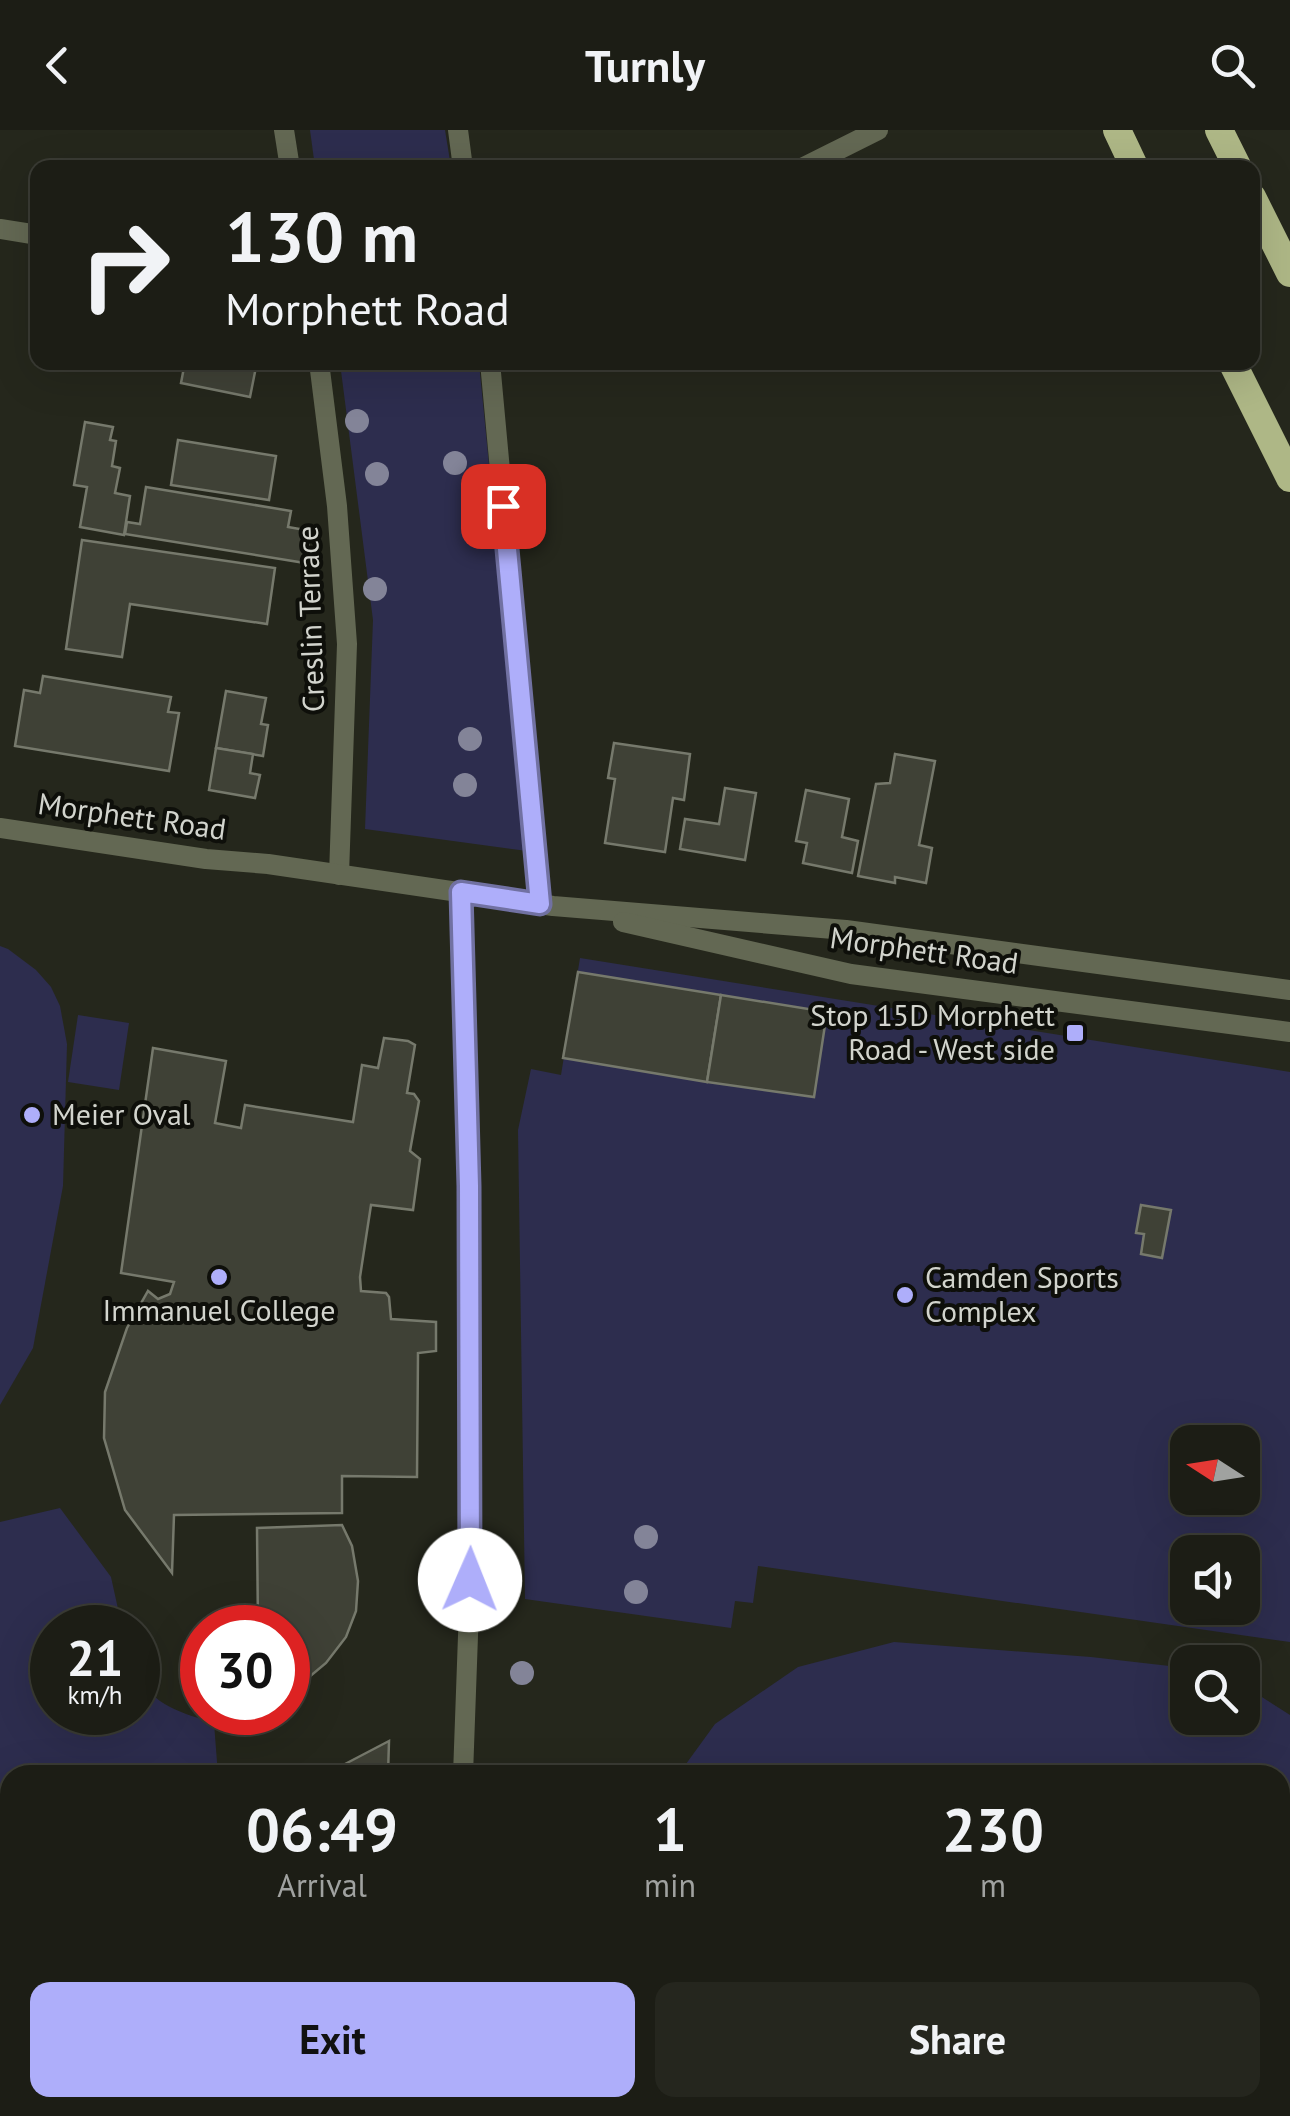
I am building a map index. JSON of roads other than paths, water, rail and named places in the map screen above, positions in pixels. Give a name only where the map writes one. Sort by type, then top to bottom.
[{"type":"highway","points":[[1117,130],[1132,160]]},
{"type":"highway","points":[[1219,130],[1234,160]]},
{"type":"highway","points":[[1260,213],[1290,273]]},
{"type":"highway","points":[[1236,370],[1290,478]]},
{"type":"street","points":[[284,130],[289,160]]},
{"type":"street","points":[[458,130],[463,160]]},
{"type":"street","points":[[818,160],[878,130]]},
{"type":"street","points":[[0,229],[30,234]]},
{"type":"street","name":"Creslin Terrace","points":[[320,370],[337,506],[346,644],[339,875]]},
{"type":"street","points":[[491,370],[546,905]]},
{"type":"street","name":"Morphett Road","points":[[0,828],[546,905],[846,930],[1290,990]]},
{"type":"street","points":[[461,892],[471,1534],[463,1765]]},
{"type":"street","name":"Morphett Road","points":[[546,905],[852,974],[1290,1032]]},
{"type":"place","name":"Stop 15D Morphett Road - West side","points":[[1075,1033]]},
{"type":"place","name":"Meier Oval","points":[[32,1115]]},
{"type":"place","name":"Immanuel College","points":[[219,1277]]},
{"type":"place","name":"Camden Sports Complex","points":[[905,1295]]}]
